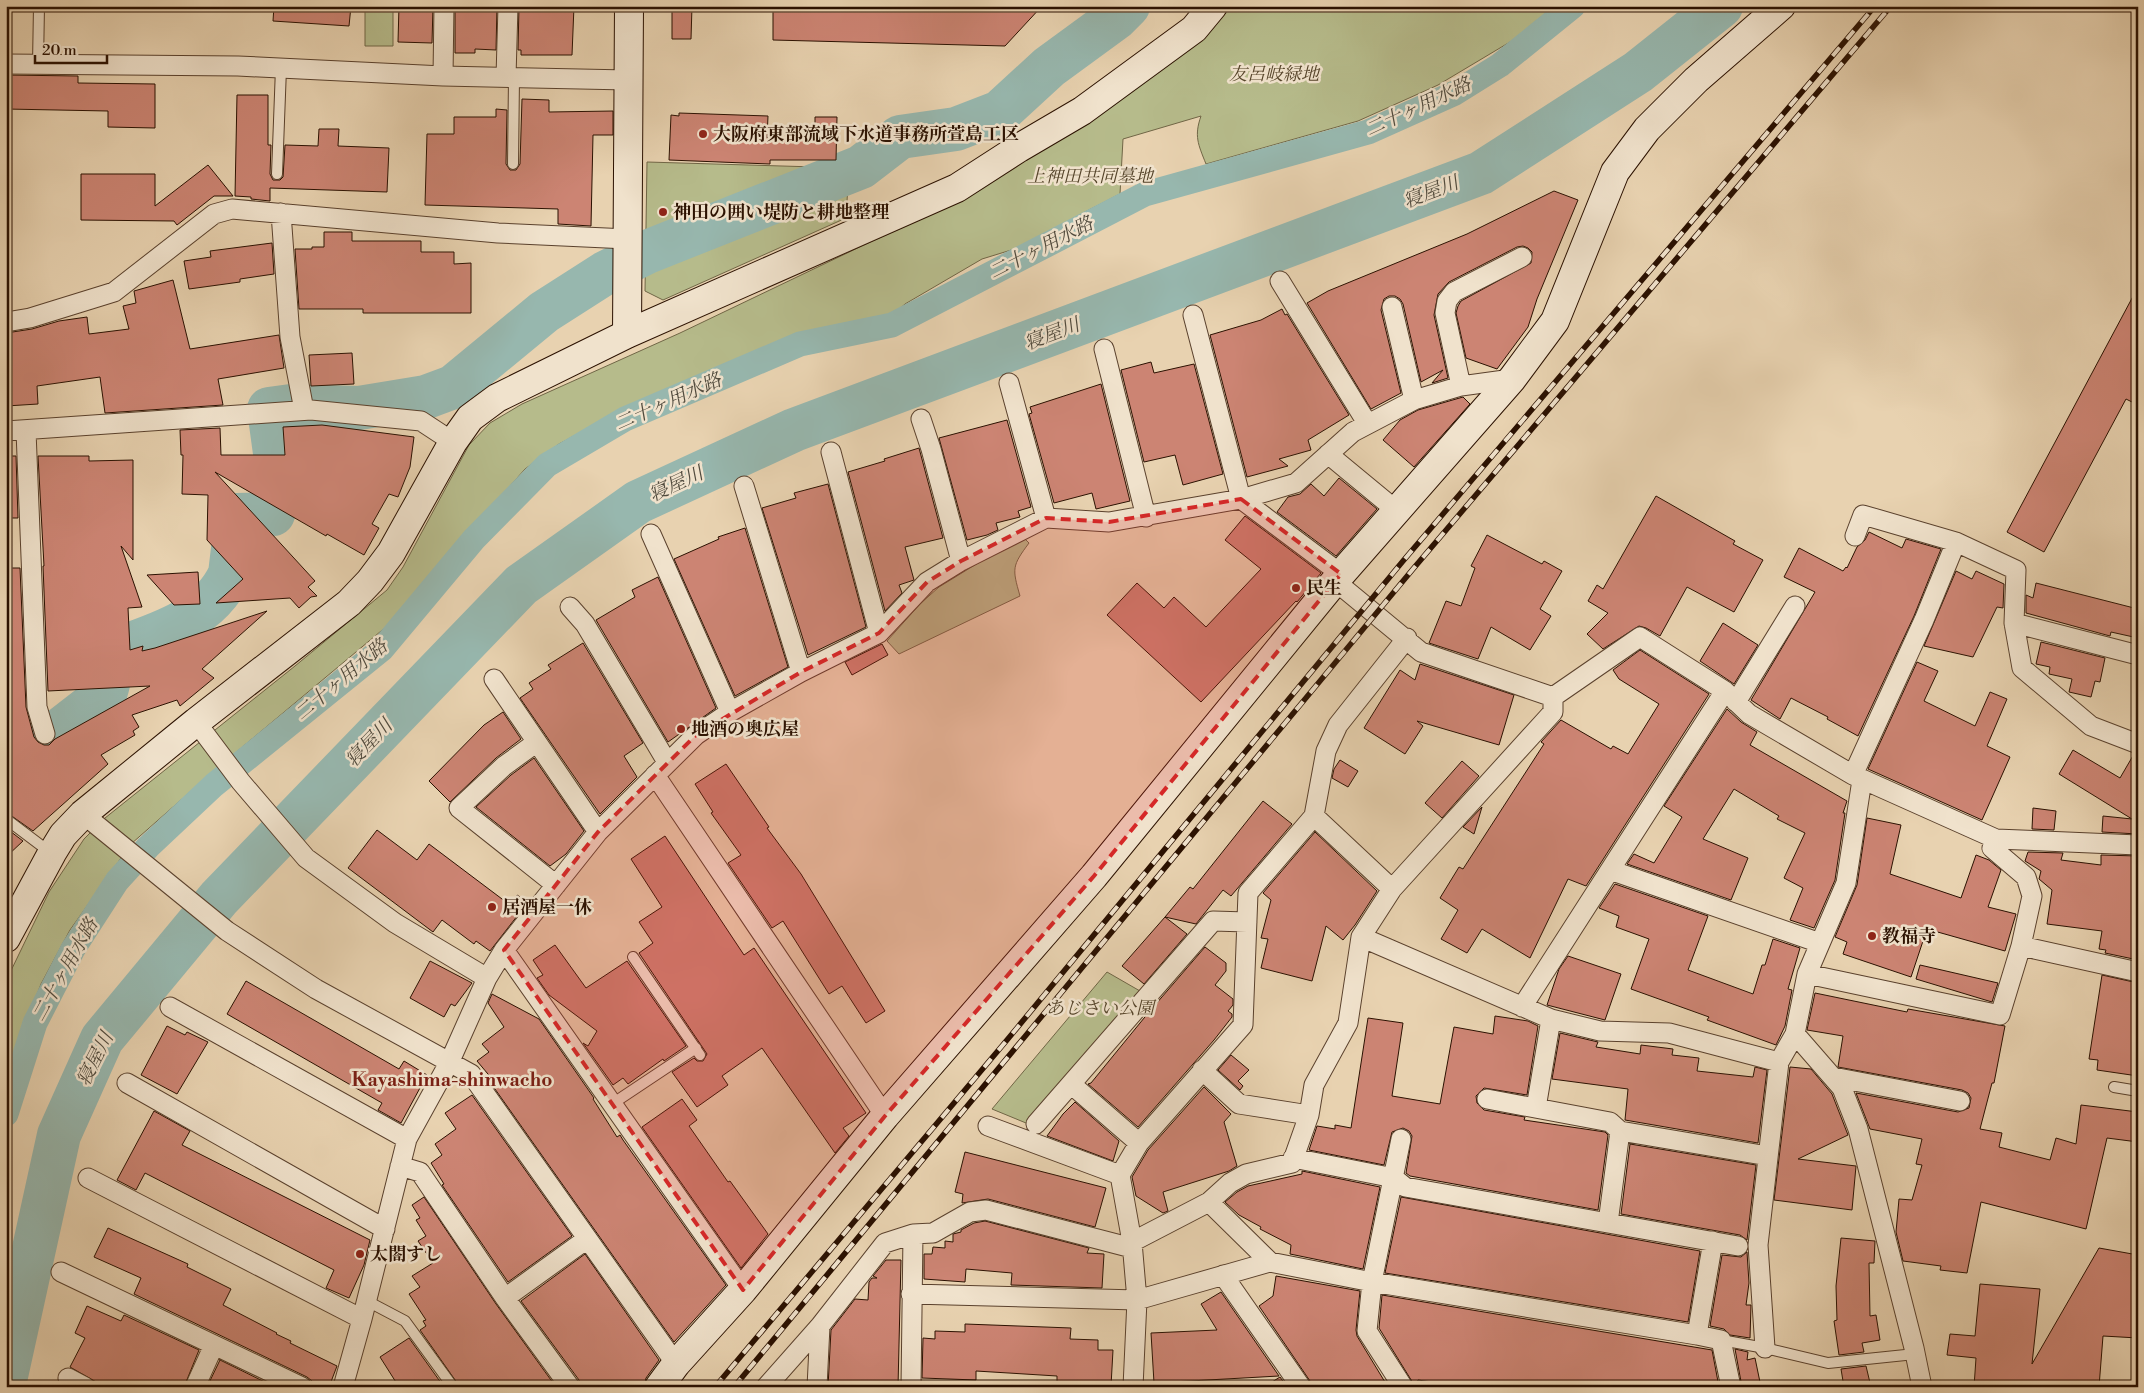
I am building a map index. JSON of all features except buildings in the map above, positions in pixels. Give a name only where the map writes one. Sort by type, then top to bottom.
[{"type":"street","points":[[443,76],[444,6]]},
{"type":"street","points":[[508,6],[510,77]]},
{"type":"street","points":[[627,334],[629,6]]},
{"type":"street","points":[[6,938],[63,835],[83,814],[201,730],[349,603],[370,581],[391,553],[453,442],[470,418],[497,398],[627,334],[957,188],[1019,148],[1082,111],[1194,29],[1213,6]]},
{"type":"street","points":[[658,1387],[676,1364],[743,1290],[885,1116],[1094,876],[1338,578],[1512,379],[1555,321],[1615,172],[1647,129],[1696,80],[1781,6]]},
{"type":"street","points":[[6,64],[281,68],[443,76],[628,80]]},
{"type":"street","points":[[6,322],[30,318],[114,292],[214,214],[232,209],[498,233],[628,239]]},
{"type":"street","points":[[281,213],[290,337],[304,410]]},
{"type":"street","points":[[1461,386],[1445,313],[1447,300],[1454,292],[1522,258]]},
{"type":"street","points":[[1280,281],[1367,423]]},
{"type":"street","points":[[1392,307],[1414,400]]},
{"type":"street","points":[[1193,316],[1241,499],[1338,578],[1421,652],[1553,697]]},
{"type":"street","points":[[1104,349],[1146,517]]},
{"type":"street","points":[[343,1387],[407,1139],[450,1061],[487,978],[504,950],[598,832],[696,735],[730,712],[801,672],[879,633],[927,582],[961,561],[1046,518],[1109,522],[1146,517],[1241,499],[1296,483],[1353,432],[1414,400],[1461,386],[1512,379]]},
{"type":"street","points":[[1009,383],[1046,518]]},
{"type":"street","points":[[6,431],[304,410],[421,421],[453,442]]},
{"type":"street","points":[[920,419],[931,450],[961,561]]},
{"type":"street","points":[[26,431],[37,707],[45,734]]},
{"type":"street","points":[[831,452],[879,633]]},
{"type":"street","points":[[1328,454],[1397,510]]},
{"type":"street","points":[[744,486],[801,672]]},
{"type":"street","points":[[1855,536],[1863,515],[1956,542],[2016,570],[2014,623],[2022,668],[2091,726],[2138,744]]},
{"type":"street","points":[[651,534],[730,712]]},
{"type":"street","points":[[1765,1348],[1758,1245],[1779,1062],[1795,1034],[1807,974],[1846,883],[1857,777],[1956,542]]},
{"type":"street","points":[[1522,1007],[1610,870],[1730,696],[1795,606]]},
{"type":"street","points":[[570,608],[585,624],[661,768],[885,1116]]},
{"type":"street","points":[[2014,623],[2138,655]]},
{"type":"street","points":[[1553,697],[1640,637],[1730,696],[1749,714],[1857,777],[1996,839],[2138,846]]},
{"type":"street","points":[[1133,1387],[1137,1300],[1132,1245],[1120,1175],[1139,1143],[1243,1025],[1248,893],[1314,816],[1326,752],[1338,725],[1406,638]]},
{"type":"street","points":[[494,679],[598,832]]},
{"type":"street","points":[[766,1387],[820,1326],[885,1243],[912,1234],[933,1233],[970,1212],[986,1210],[1132,1245],[1209,1202],[1230,1182],[1246,1174],[1292,1163],[1309,1115],[1314,1086],[1348,1023],[1361,936],[1392,889],[1553,712],[1553,697]]},
{"type":"street","points":[[201,730],[241,782],[306,858],[395,923],[487,978]]},
{"type":"street","points":[[537,742],[504,766],[459,808],[556,885]]},
{"type":"street","points":[[83,814],[220,925],[316,989],[471,1074],[676,1364]]},
{"type":"street","points":[[1314,816],[1392,889]]},
{"type":"street","points":[[1807,974],[2000,1015],[2021,946],[2032,896],[2026,877],[1992,848],[1996,839]]},
{"type":"street","points":[[1610,870],[1820,943]]},
{"type":"street","points":[[1036,1124],[1213,921],[1247,922]]},
{"type":"street","points":[[1361,936],[1550,1019],[1600,1031],[1669,1033],[1779,1062]]},
{"type":"street","points":[[2021,946],[2138,972]]},
{"type":"street","points":[[504,950],[743,1290]]},
{"type":"street","points":[[170,1007],[407,1139]]},
{"type":"street","points":[[1536,1108],[1550,1019]]},
{"type":"street","points":[[1795,1034],[1842,1088],[1858,1129],[1922,1387]]},
{"type":"street","points":[[1202,1070],[1239,1104],[1309,1115]]},
{"type":"street","points":[[1833,1077],[1960,1101]]},
{"type":"street","points":[[127,1083],[385,1229]]},
{"type":"street","points":[[1071,1084],[1139,1143]]},
{"type":"street","points":[[1487,1099],[1610,1122],[1620,1131],[1768,1156]]},
{"type":"street","points":[[988,1126],[1120,1175]]},
{"type":"street","points":[[1608,1223],[1620,1131]]},
{"type":"street","points":[[1400,1139],[1394,1178],[1372,1282],[1367,1331],[1402,1387]]},
{"type":"street","points":[[1293,1158],[1394,1178],[1405,1187],[1738,1246]]},
{"type":"street","points":[[400,1166],[420,1172],[505,1298],[570,1387]]},
{"type":"street","points":[[88,1178],[364,1310]]},
{"type":"street","points":[[1209,1202],[1270,1262]]},
{"type":"street","points":[[911,1387],[912,1234]]},
{"type":"street","points":[[505,1298],[587,1239]]},
{"type":"street","points":[[1697,1335],[1713,1241]]},
{"type":"street","points":[[911,1294],[1137,1300],[1270,1262],[1372,1282],[1722,1340],[1732,1387]]},
{"type":"street","points":[[62,1272],[302,1387]]},
{"type":"street","points":[[1223,1275],[1300,1387]]},
{"type":"street","points":[[817,1387],[820,1326]]},
{"type":"street","points":[[195,1387],[214,1345]]},
{"type":"street","points":[[68,1378],[86,1387]]},
{"type":"lane","points":[[38,64],[39,6]]},
{"type":"lane","points":[[277,174],[281,68]]},
{"type":"lane","points":[[510,77],[513,164]]},
{"type":"lane","points":[[6,819],[52,853]]},
{"type":"lane","points":[[612,1104],[698,1052],[633,957]]},
{"type":"lane","points":[[2114,1087],[2138,1091]]},
{"type":"lane","points":[[364,1310],[405,1321],[453,1387]]},
{"type":"lane","points":[[1722,1340],[1828,1363],[1915,1354]]},
{"type":"highlighted area","points":[[1241,499],[1341,574],[1094,876],[885,1116],[743,1290],[504,950],[598,832],[696,735],[801,672],[879,633],[927,582],[961,561],[1046,518],[1109,522]]},
{"type":"green space","points":[[365,6],[393,6],[393,46],[365,46]]},
{"type":"green space","name":"友呂岐緑地","points":[[1228,6],[1554,6],[1515,39],[1438,85],[1358,121],[1206,164],[1197,135],[1201,116],[1123,139],[1120,194],[1085,212],[1034,243],[982,259],[905,304],[893,315],[873,321],[790,337],[598,423],[559,444],[525,469],[439,567],[399,616],[216,769],[131,844],[70,930],[41,984],[6,1076],[6,981],[49,892],[84,839],[105,818],[387,590],[403,567],[469,445],[490,423],[522,404],[680,333],[868,243],[944,209],[1035,153],[1206,34]]},
{"type":"green space","points":[[647,162],[849,168],[846,218],[663,300],[645,291]]},
{"type":"green space","points":[[1022,536],[1029,543],[1019,557],[1015,568],[1020,596],[899,654],[887,641],[920,604],[939,587]]},
{"type":"green space","name":"あじさい公園","points":[[1107,972],[1140,991],[1026,1123],[992,1109]]},
{"type":"waterway","points":[[6,776],[47,740],[105,695],[108,684],[108,652],[178,625],[208,604],[221,590],[230,574],[237,515],[273,514],[274,511],[278,475],[269,409],[291,406],[359,408],[426,397],[453,387],[544,312],[605,273],[647,252],[861,167],[900,137],[956,129],[1000,112],[1049,67],[1116,18],[1128,6]]},
{"type":"waterway","name":"二十ヶ用水路","points":[[6,1114],[35,1023],[73,949],[117,881],[148,847],[214,785],[382,649],[474,539],[547,465],[625,419],[800,344],[892,325],[1145,194],[1368,132],[1455,93],[1500,65],[1573,6]]},
{"type":"waterway","name":"寝屋川","points":[[6,1376],[59,1135],[102,1039],[219,898],[521,585],[638,502],[794,430],[1481,173],[1638,72],[1721,6]]},
{"type":"railway","points":[[715,1387],[1007,1040],[1403,561],[1875,6]]},
{"type":"railway","points":[[734,1387],[1413,569],[1891,6]]},
{"type":"place","name":"大阪府東部流域下水道事務所萱島工区","points":[[703,134]]},
{"type":"place","name":"神田の囲い堤防と耕地整理","points":[[663,212]]},
{"type":"place","name":"民生","points":[[1296,588]]},
{"type":"place","name":"地酒の奥広屋","points":[[681,729]]},
{"type":"place","name":"居酒屋一休","points":[[492,907]]},
{"type":"place","name":"教福寺","points":[[1872,936]]},
{"type":"place","name":"太閤すし","points":[[360,1254]]},
{"type":"district","name":"Kayashima-shinwacho","points":[[452,1080]]},
{"type":"park label","name":"上神田共同墓地","points":[[1090,176]]}]
